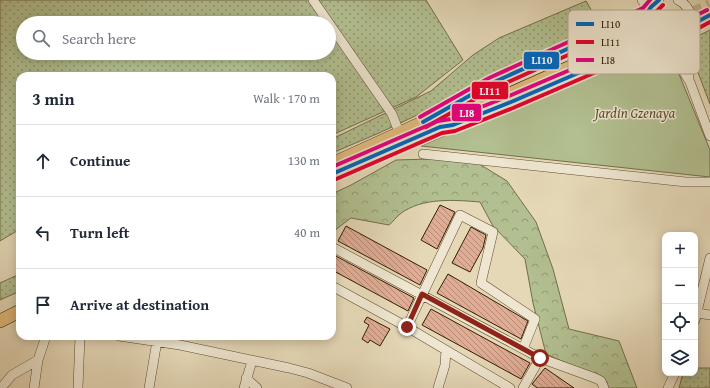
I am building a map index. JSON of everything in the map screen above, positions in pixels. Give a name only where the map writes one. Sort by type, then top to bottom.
[{"type":"highway","points":[[336,162],[400,132],[467,113],[568,65]]},
{"type":"highway","points":[[336,172],[438,122]]},
{"type":"highway","points":[[0,312],[16,306]]},
{"type":"highway","points":[[0,321],[16,313]]},
{"type":"street","points":[[313,0],[324,16]]},
{"type":"street","points":[[642,0],[647,10]]},
{"type":"street","points":[[649,10],[651,6],[659,0]]},
{"type":"street","points":[[678,0],[688,10]]},
{"type":"street","points":[[700,20],[710,15]]},
{"type":"street","points":[[336,33],[392,114],[400,132]]},
{"type":"street","points":[[438,122],[463,99],[496,81],[568,48]]},
{"type":"street","points":[[438,122],[453,125],[576,74]]},
{"type":"street","points":[[685,74],[690,82],[710,136]]},
{"type":"street","points":[[689,74],[690,82]]},
{"type":"street","points":[[423,154],[686,182],[710,182]]},
{"type":"street","points":[[407,327],[460,215],[493,232],[481,284],[535,319],[524,349]]},
{"type":"street","points":[[336,249],[540,358],[601,381],[604,388]]},
{"type":"street","points":[[698,308],[710,258]]},
{"type":"street","points":[[336,288],[407,327],[510,388]]},
{"type":"street","points":[[698,316],[710,315]]},
{"type":"street","points":[[34,388],[38,360],[45,340]]},
{"type":"street","points":[[78,388],[80,340]]},
{"type":"street","points":[[149,340],[289,368],[308,373],[347,388]]},
{"type":"street","points":[[149,388],[157,341]]},
{"type":"street","points":[[438,388],[446,350]]},
{"type":"street","points":[[523,388],[540,358]]},
{"type":"street","points":[[1,388],[12,375],[38,360]]},
{"type":"street","points":[[244,388],[252,361]]},
{"type":"street","points":[[668,388],[674,376]]},
{"type":"street","points":[[246,378],[257,388]]},
{"type":"green space","points":[[0,0],[426,0],[463,60],[416,97],[336,133],[336,72],[16,72],[16,231],[0,241]]},
{"type":"green space","points":[[586,1],[591,10],[568,10],[568,44],[379,133],[336,151],[336,137],[431,91],[473,55],[499,38]]},
{"type":"green space","points":[[710,30],[710,104],[699,74],[700,74],[700,35]]},
{"type":"green space","name":"Jardin Gzenaya","points":[[587,74],[679,74],[710,150],[710,177],[421,146]]},
{"type":"green space","points":[[463,154],[507,181],[536,222],[553,269],[569,329],[619,341],[637,388],[607,388],[580,369],[546,354],[533,303],[525,259],[493,226],[480,202],[450,200],[428,202],[409,209],[399,215],[389,225],[351,218],[336,229],[336,192],[396,160],[430,159]]},
{"type":"green space","points":[[16,276],[16,293],[0,300],[0,283]]},
{"type":"green space","points":[[698,368],[710,368],[710,388],[679,388],[682,376],[698,376]]},
{"type":"building","points":[[440,205],[455,212],[437,249],[421,240]]},
{"type":"building","points":[[346,226],[427,270],[420,285],[338,241]]},
{"type":"building","points":[[471,227],[486,235],[483,248],[470,272],[452,263]]},
{"type":"building","points":[[336,256],[414,298],[408,311],[336,272]]},
{"type":"building","points":[[448,274],[528,321],[521,339],[437,293]]},
{"type":"building","points":[[431,309],[530,363],[521,379],[422,325]]},
{"type":"building","points":[[367,317],[390,329],[380,346],[370,340],[368,343],[362,339],[369,325],[364,322]]},
{"type":"building","points":[[545,368],[574,388],[537,388],[532,384]]},
{"type":"tunnel","points":[[700,10],[710,6]]},
{"type":"transit line","name":"LI8","points":[[639,10],[643,8],[650,0]]},
{"type":"transit line","name":"LI10","points":[[649,10],[659,0]]},
{"type":"transit line","name":"LI11","points":[[658,10],[663,5]]},
{"type":"transit line","name":"LI8","points":[[700,14],[707,10]]},
{"type":"transit line","name":"LI10","points":[[700,20],[710,15]]},
{"type":"transit line","name":"LI11","points":[[700,27],[710,22]]},
{"type":"transit line","name":"LI8","points":[[420,117],[489,78],[568,42]]},
{"type":"transit line","name":"LI10","points":[[423,122],[492,83],[568,49]]},
{"type":"transit line","name":"LI11","points":[[426,127],[495,88],[568,55]]},
{"type":"transit line","name":"LI8","points":[[336,165],[438,121],[451,119],[568,71]]},
{"type":"transit line","name":"LI10","points":[[336,172],[440,127],[453,125],[576,74]]},
{"type":"transit line","name":"LI11","points":[[336,179],[442,133],[455,131],[592,74]]},
{"type":"route","points":[[407,327],[422,294],[540,358]]}]
